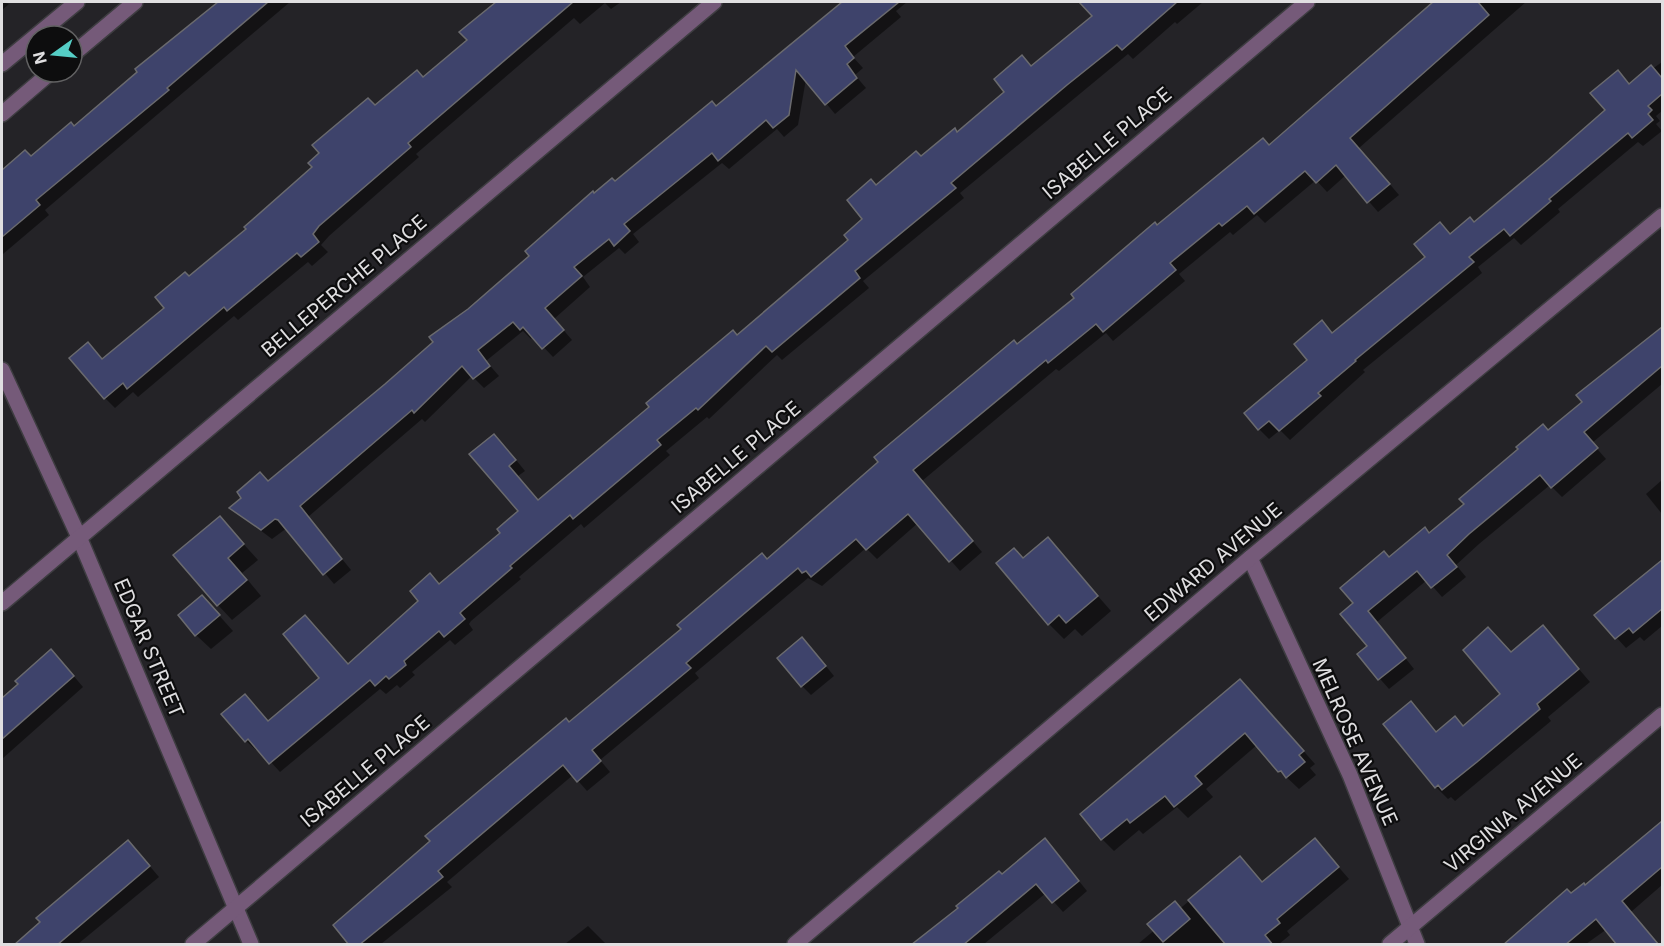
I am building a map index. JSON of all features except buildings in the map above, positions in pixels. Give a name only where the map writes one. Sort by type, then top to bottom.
[{"type":"street","points":[[2,64],[77,2]]},
{"type":"street","points":[[84,45],[135,2]]},
{"type":"street","name":"BELLEPERCHE PLACE","points":[[2,603],[714,2]]},
{"type":"street","name":"ISABELLE PLACE","points":[[193,945],[1307,2]]},
{"type":"street","points":[[2,114],[37,84]]},
{"type":"street","name":"EDWARD AVENUE","points":[[795,945],[1250,558],[1662,216]]},
{"type":"street","name":"EDGAR STREET","points":[[2,370],[79,537],[251,945]]},
{"type":"street","name":"MELROSE AVENUE","points":[[1250,558],[1350,775],[1418,945]]},
{"type":"street","name":"VIRGINIA AVENUE","points":[[1390,945],[1662,714]]}]
